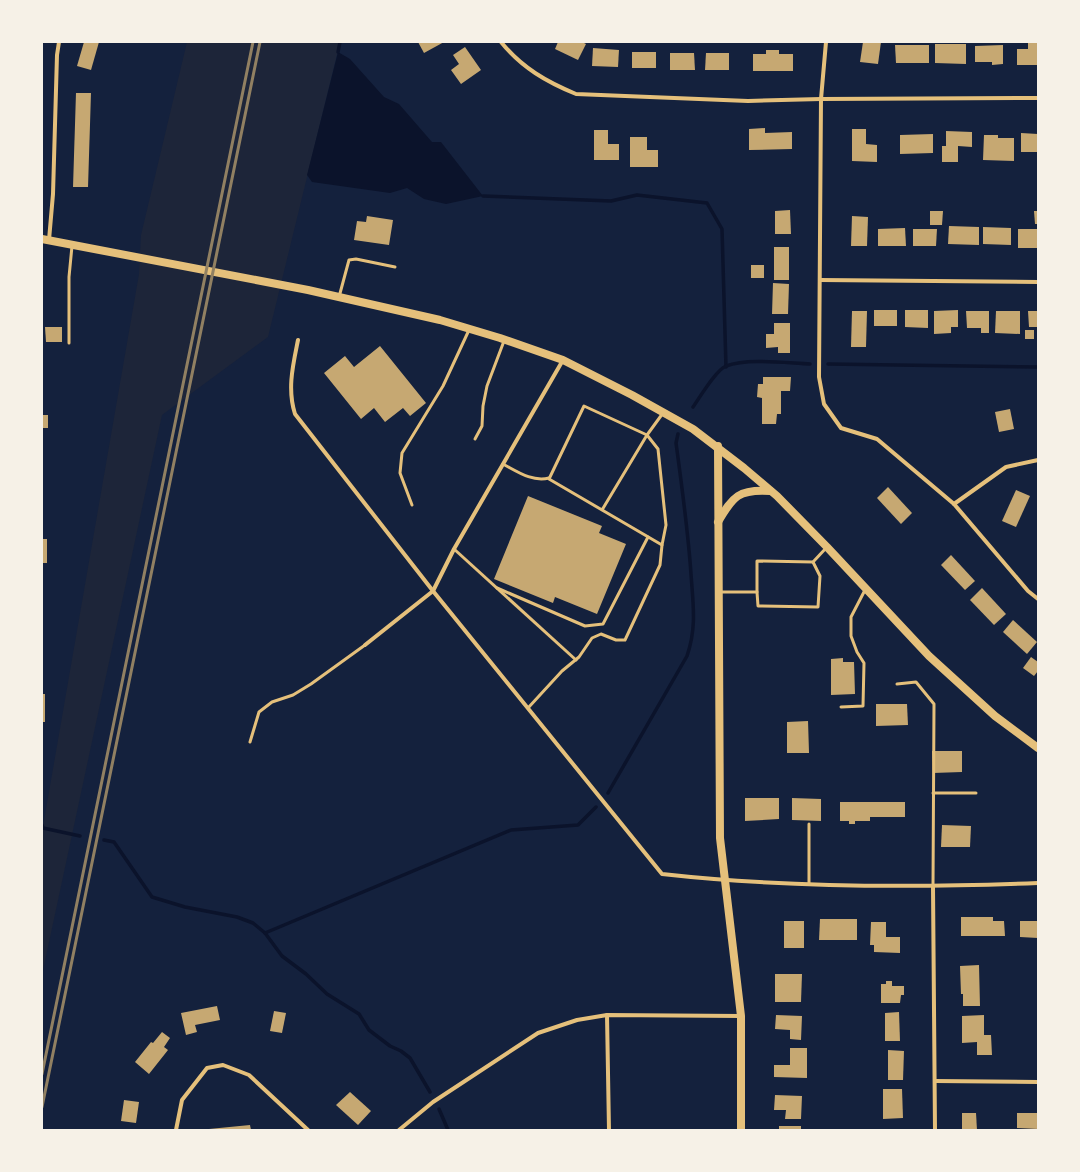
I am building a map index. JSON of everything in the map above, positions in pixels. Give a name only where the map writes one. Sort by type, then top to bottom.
[{"type":"main road","points":[[45,239],[339,297],[470,329],[505,339],[563,360],[692,429],[718,446],[770,491],[827,547],[865,590],[929,656],[996,716],[1038,748]]},
{"type":"main road","points":[[718,446],[720,838],[741,1016],[741,1130]]},
{"type":"main road","points":[[718,523],[729,504],[739,496],[752,490],[770,491]]},
{"type":"street","points":[[45,239],[53,194],[57,55],[59,42]]},
{"type":"street","points":[[501,42],[513,57],[531,71],[551,84],[576,94],[748,102],[822,99],[1038,98]]},
{"type":"street","points":[[826,42],[822,99],[819,377],[824,404],[841,428],[876,439],[954,504],[1028,591],[1038,599]]},
{"type":"street","points":[[820,280],[1038,282]]},
{"type":"street","points":[[298,340],[291,381],[291,402],[296,414],[433,591],[662,874],[724,881],[809,884],[933,887],[1038,884]]},
{"type":"street","points":[[365,645],[433,591],[454,549],[563,360]]},
{"type":"street","points":[[954,504],[1006,467],[1038,460]]},
{"type":"street","points":[[933,887],[935,1130]]},
{"type":"street","points":[[399,1130],[433,1102],[538,1034],[577,1020],[607,1015],[741,1016]]},
{"type":"street","points":[[607,1015],[608,1130]]},
{"type":"street","points":[[176,1130],[182,1100],[207,1068],[223,1065],[249,1075],[308,1130]]},
{"type":"street","points":[[935,1082],[1038,1082]]},
{"type":"lane","points":[[69,343],[69,277],[72,244]]},
{"type":"lane","points":[[339,297],[349,260],[356,259],[395,267]]},
{"type":"lane","points":[[412,505],[400,473],[402,453],[444,386],[470,329]]},
{"type":"lane","points":[[475,439],[482,426],[483,406],[487,386],[505,339]]},
{"type":"lane","points":[[528,708],[562,671],[576,660],[592,638],[601,634],[616,640],[625,640],[660,565],[666,524],[658,449],[647,435],[584,406],[549,478]]},
{"type":"lane","points":[[602,510],[647,435],[663,413]]},
{"type":"lane","points":[[503,464],[530,478],[539,480],[549,478],[662,545]]},
{"type":"lane","points":[[497,588],[585,626],[604,624],[648,537]]},
{"type":"lane","points":[[814,562],[827,547]]},
{"type":"lane","points":[[454,549],[576,660]]},
{"type":"lane","points":[[757,561],[814,562],[820,576],[818,607],[758,606],[757,561]]},
{"type":"lane","points":[[841,707],[864,706],[864,663],[857,652],[851,636],[851,617],[865,590]]},
{"type":"lane","points":[[718,592],[757,592]]},
{"type":"lane","points":[[250,742],[259,712],[272,702],[293,695],[311,684],[365,645]]},
{"type":"lane","points":[[896,684],[916,682],[934,704],[933,887]]},
{"type":"lane","points":[[934,793],[976,793]]},
{"type":"lane","points":[[809,824],[809,884]]},
{"type":"shaded area","points":[[187,42],[340,42],[268,337],[162,415],[42,975],[42,832],[139,274],[141,235]]},
{"type":"shaded area","points":[[338,52],[350,59],[384,97],[399,104],[432,142],[441,142],[483,196],[446,204],[424,199],[407,188],[390,193],[312,182],[307,175]]},
{"type":"building","points":[[84,42],[99,42],[91,70],[77,66]]},
{"type":"building","points":[[418,42],[444,42],[424,53]]},
{"type":"building","points":[[558,42],[582,42],[586,44],[578,60],[555,49]]},
{"type":"building","points":[[863,42],[881,42],[878,64],[860,62]]},
{"type":"building","points":[[1028,42],[1038,42],[1038,65],[1017,65],[1017,49],[1028,49]]},
{"type":"building","points":[[935,44],[966,44],[966,64],[935,63]]},
{"type":"building","points":[[895,45],[929,45],[929,63],[896,63]]},
{"type":"building","points":[[1003,45],[1003,64],[992,65],[992,62],[975,62],[975,46]]},
{"type":"building","points":[[465,47],[481,70],[461,84],[451,70],[459,64],[453,55]]},
{"type":"building","points":[[593,48],[619,50],[618,67],[592,66]]},
{"type":"building","points":[[766,50],[779,50],[779,54],[793,54],[793,71],[753,71],[753,54],[766,54]]},
{"type":"building","points":[[632,52],[656,52],[656,68],[632,68]]},
{"type":"building","points":[[670,53],[694,53],[695,70],[670,70]]},
{"type":"building","points":[[706,53],[729,53],[729,70],[705,70]]},
{"type":"building","points":[[76,93],[91,93],[88,187],[73,187]]},
{"type":"building","points":[[765,128],[765,133],[792,132],[792,149],[749,150],[749,129]]},
{"type":"building","points":[[852,129],[866,129],[866,144],[877,145],[877,162],[852,161]]},
{"type":"building","points":[[594,130],[608,130],[608,144],[619,144],[619,160],[594,160]]},
{"type":"building","points":[[946,131],[972,132],[972,147],[958,146],[958,162],[942,162],[942,146],[946,146]]},
{"type":"building","points":[[1021,133],[1038,134],[1038,152],[1021,152]]},
{"type":"building","points":[[933,134],[933,153],[900,154],[900,135]]},
{"type":"building","points":[[984,135],[998,135],[998,138],[1014,138],[1014,161],[983,160]]},
{"type":"building","points":[[630,137],[647,137],[647,150],[658,150],[658,167],[630,167]]},
{"type":"building","points":[[790,210],[791,234],[775,234],[775,211]]},
{"type":"building","points":[[930,211],[943,211],[942,225],[930,225]]},
{"type":"building","points":[[1034,211],[1038,211],[1038,224],[1035,224]]},
{"type":"building","points":[[367,216],[393,220],[389,245],[354,240],[357,221],[366,222]]},
{"type":"building","points":[[852,216],[868,217],[867,246],[851,246]]},
{"type":"building","points":[[949,226],[979,227],[979,245],[948,244]]},
{"type":"building","points":[[983,227],[1011,228],[1011,245],[983,244]]},
{"type":"building","points":[[905,228],[906,246],[878,246],[878,229]]},
{"type":"building","points":[[913,229],[937,229],[936,246],[913,246]]},
{"type":"building","points":[[1018,229],[1038,229],[1038,248],[1018,248]]},
{"type":"building","points":[[774,247],[789,247],[789,280],[774,280]]},
{"type":"building","points":[[751,265],[764,265],[764,278],[751,278]]},
{"type":"building","points":[[773,283],[789,284],[788,314],[772,314]]},
{"type":"building","points":[[874,310],[897,310],[897,326],[874,326]]},
{"type":"building","points":[[905,310],[928,310],[928,328],[905,327]]},
{"type":"building","points":[[958,310],[958,327],[951,327],[951,333],[934,334],[934,311]]},
{"type":"building","points":[[852,311],[867,311],[866,347],[851,347]]},
{"type":"building","points":[[966,311],[989,311],[989,333],[981,333],[981,328],[967,328]]},
{"type":"building","points":[[996,311],[1020,311],[1020,334],[995,333]]},
{"type":"building","points":[[1028,311],[1038,311],[1038,327],[1029,327]]},
{"type":"building","points":[[774,323],[790,323],[790,353],[778,353],[778,347],[766,348],[766,334],[774,334]]},
{"type":"building","points":[[45,327],[62,327],[62,342],[46,342]]},
{"type":"building","points":[[1025,330],[1034,330],[1034,339],[1025,339]]},
{"type":"building","points":[[380,346],[426,403],[410,416],[403,408],[385,422],[374,408],[361,419],[324,373],[345,356],[354,367]]},
{"type":"building","points":[[763,377],[791,377],[790,391],[781,391],[781,414],[777,414],[776,424],[762,424],[762,398],[757,397],[758,384],[763,384]]},
{"type":"building","points":[[1010,409],[1014,429],[999,432],[995,412]]},
{"type":"building","points":[[42,415],[48,415],[48,428],[42,428]]},
{"type":"building","points":[[888,487],[912,513],[901,524],[877,498]]},
{"type":"building","points":[[1016,490],[1030,496],[1016,527],[1002,521]]},
{"type":"building","points":[[528,496],[602,526],[599,533],[626,544],[597,614],[555,597],[553,603],[494,579]]},
{"type":"building","points":[[42,539],[47,539],[47,563],[42,563]]},
{"type":"building","points":[[951,555],[975,581],[965,590],[941,565]]},
{"type":"building","points":[[982,588],[1006,614],[994,625],[970,600]]},
{"type":"building","points":[[1013,620],[1037,642],[1027,654],[1003,632]]},
{"type":"building","points":[[1031,657],[1038,662],[1038,671],[1034,676],[1023,668]]},
{"type":"building","points":[[843,658],[843,662],[854,662],[855,694],[831,695],[831,659]]},
{"type":"building","points":[[42,694],[45,694],[45,722],[42,722]]},
{"type":"building","points":[[876,704],[907,704],[908,725],[876,726]]},
{"type":"building","points":[[808,721],[809,753],[787,753],[787,722]]},
{"type":"building","points":[[932,751],[962,751],[962,772],[933,773]]},
{"type":"building","points":[[745,798],[779,798],[779,819],[745,821]]},
{"type":"building","points":[[792,798],[821,799],[821,821],[792,820]]},
{"type":"building","points":[[840,802],[905,802],[905,817],[870,817],[870,821],[855,821],[855,824],[849,824],[849,821],[840,821]]},
{"type":"building","points":[[942,825],[971,826],[970,847],[941,847]]},
{"type":"building","points":[[961,917],[993,917],[993,921],[1004,921],[1005,936],[961,936]]},
{"type":"building","points":[[820,919],[857,919],[857,940],[819,940]]},
{"type":"building","points":[[784,921],[804,921],[804,948],[784,948]]},
{"type":"building","points":[[1020,921],[1038,921],[1038,938],[1020,937]]},
{"type":"building","points":[[871,922],[886,922],[886,937],[900,937],[900,953],[874,952],[874,945],[870,945]]},
{"type":"building","points":[[979,965],[980,1006],[963,1006],[960,966]]},
{"type":"building","points":[[775,974],[802,974],[801,1002],[775,1002]]},
{"type":"building","points":[[886,981],[892,981],[892,986],[904,986],[904,995],[901,995],[900,1003],[881,1003],[881,984],[886,984]]},
{"type":"building","points":[[217,1006],[220,1020],[195,1025],[197,1032],[186,1035],[181,1013]]},
{"type":"building","points":[[274,1011],[286,1013],[282,1033],[270,1031]]},
{"type":"building","points":[[899,1012],[900,1041],[885,1041],[885,1013]]},
{"type":"building","points":[[776,1015],[802,1016],[801,1040],[790,1039],[790,1030],[775,1029]]},
{"type":"building","points":[[984,1015],[984,1035],[991,1035],[992,1055],[977,1055],[977,1042],[962,1043],[962,1016]]},
{"type":"building","points":[[162,1032],[170,1038],[164,1047],[168,1050],[149,1074],[135,1062],[151,1042],[153,1043]]},
{"type":"building","points":[[790,1048],[807,1048],[807,1078],[774,1077],[774,1065],[790,1065]]},
{"type":"building","points":[[888,1050],[904,1051],[903,1080],[888,1080]]},
{"type":"building","points":[[883,1089],[902,1089],[903,1118],[883,1119]]},
{"type":"building","points":[[350,1092],[371,1111],[358,1125],[336,1105]]},
{"type":"building","points":[[775,1095],[802,1096],[801,1119],[785,1119],[786,1110],[774,1110]]},
{"type":"building","points":[[124,1100],[139,1102],[136,1123],[121,1121]]},
{"type":"building","points":[[962,1113],[976,1113],[977,1130],[962,1130]]},
{"type":"building","points":[[1017,1113],[1038,1113],[1038,1129],[1017,1128]]},
{"type":"building","points":[[250,1125],[251,1130],[209,1130],[209,1129]]},
{"type":"building","points":[[779,1126],[801,1126],[801,1130],[779,1130]]},
{"type":"waterway","points":[[338,52],[340,42]]},
{"type":"waterway","points":[[483,196],[611,201],[637,195],[707,203],[722,229],[726,367]]},
{"type":"waterway","points":[[693,407],[713,378],[722,368],[726,366],[745,362],[810,364]]},
{"type":"waterway","points":[[828,364],[1038,367]]},
{"type":"waterway","points":[[608,793],[687,656],[692,635],[694,615],[693,595],[687,525],[676,443],[678,434]]},
{"type":"waterway","points":[[265,933],[511,830],[578,825],[596,807]]},
{"type":"waterway","points":[[42,825],[43,828],[80,836]]},
{"type":"waterway","points":[[104,840],[114,842],[152,897],[185,907],[237,917],[253,923],[265,933],[282,956],[306,974],[327,994],[359,1014],[369,1030],[390,1046],[401,1051],[410,1058],[430,1092]]},
{"type":"waterway","points":[[439,1109],[448,1130]]},
{"type":"railway","points":[[42,1074],[253,42]]},
{"type":"railway","points":[[42,1107],[260,42]]}]
